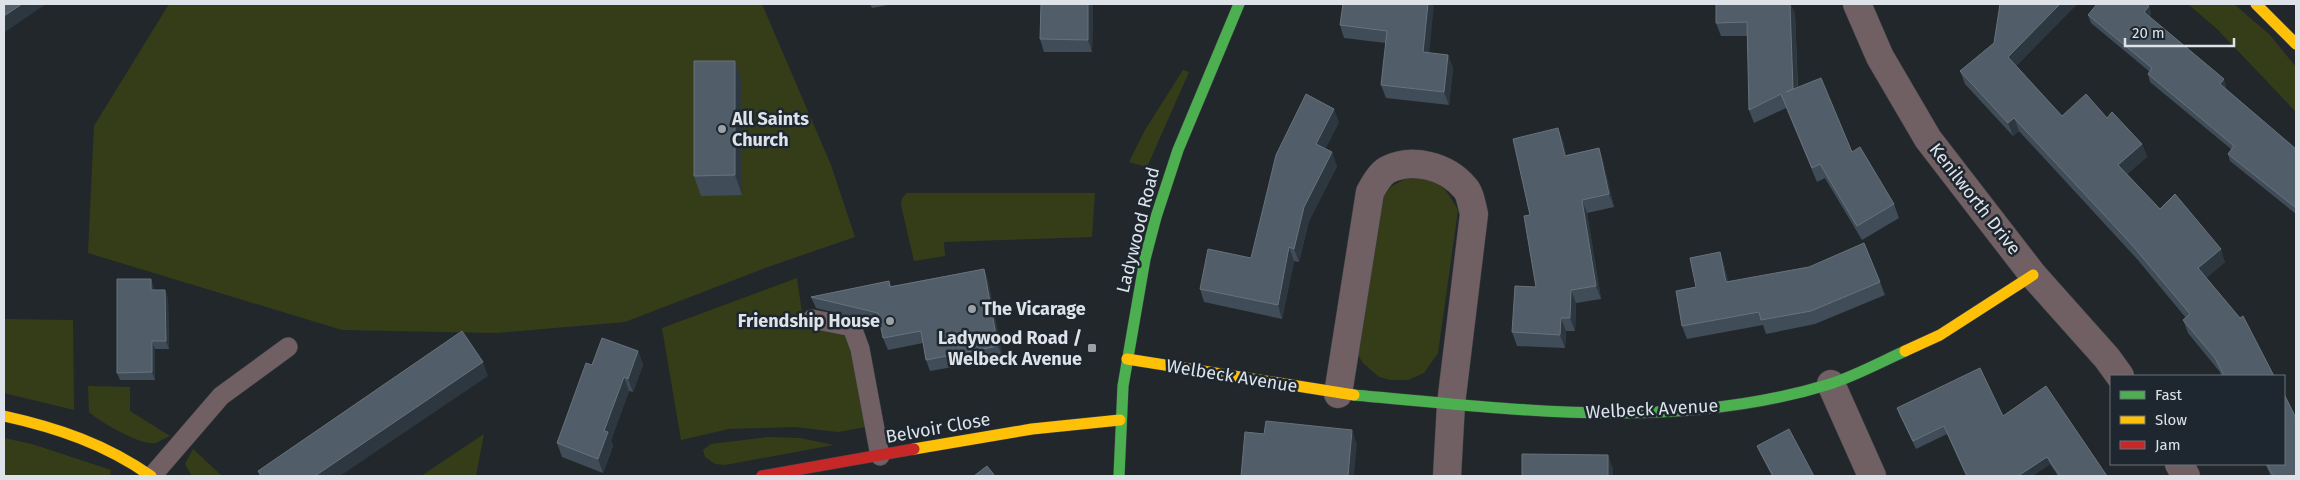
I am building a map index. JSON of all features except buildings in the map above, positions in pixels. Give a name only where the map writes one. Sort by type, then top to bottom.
[{"type":"street","name":"Ladywood Road","points":[[1119,476],[1120,420],[1127,359],[1156,217],[1178,150],[1239,4]]},
{"type":"street","name":"Kenilworth Drive","points":[[1857,4],[1880,57],[1928,138],[2033,275],[2107,358],[2119,375]]},
{"type":"street","points":[[2256,4],[2296,44]]},
{"type":"street","points":[[1338,394],[1370,192],[1385,171],[1406,163],[1427,165],[1442,171],[1466,188],[1474,214],[1451,404],[1447,476]]},
{"type":"street","name":"Welbeck Avenue","points":[[1127,359],[1338,394],[1563,413],[1677,412],[1757,402],[1831,384],[1940,335],[2033,275]]},
{"type":"street","points":[[1831,384],[1872,476]]},
{"type":"street","points":[[4,416],[46,424],[96,442],[129,460],[152,476]]},
{"type":"street","name":"Belvoir Close","points":[[762,476],[1032,429],[1120,420]]},
{"type":"street","points":[[2180,465],[2186,476]]},
{"type":"lane","points":[[812,319],[852,328],[860,349],[880,456]]},
{"type":"lane","points":[[152,476],[221,396],[288,347]]},
{"type":"green space","points":[[169,4],[762,4],[831,165],[855,237],[765,268],[625,322],[496,333],[342,330],[88,253],[94,126]]},
{"type":"green space","points":[[2188,4],[2234,4],[2270,35],[2296,67],[2296,112],[2217,29]]},
{"type":"green space","points":[[1183,70],[1189,72],[1147,167],[1129,162],[1145,130]]},
{"type":"green space","points":[[1409,177],[1427,180],[1440,185],[1458,210],[1438,353],[1424,373],[1408,380],[1391,380],[1379,377],[1363,363],[1355,350],[1379,202],[1392,186]]},
{"type":"green space","points":[[907,193],[1095,193],[1092,237],[944,242],[945,256],[914,261],[901,205],[902,198]]},
{"type":"green space","points":[[797,278],[804,327],[846,336],[856,371],[866,427],[838,432],[795,427],[729,429],[681,440],[662,328]]},
{"type":"green space","points":[[4,319],[73,320],[74,410],[4,393]]},
{"type":"green space","points":[[88,386],[130,387],[130,411],[170,436],[156,443],[149,443],[131,437],[102,421],[89,412]]},
{"type":"green space","points":[[484,434],[476,476],[421,476]]},
{"type":"green space","points":[[768,437],[800,438],[834,445],[725,465],[715,464],[705,457],[703,450],[711,444]]},
{"type":"green space","points":[[4,438],[32,444],[111,470],[110,476],[4,476]]},
{"type":"green space","points":[[193,449],[222,476],[192,476],[185,464]]},
{"type":"traffic: fast","points":[[1119,476],[1123,386],[1145,259],[1156,217],[1178,150],[1239,4]]},
{"type":"traffic: fast","points":[[1354,395],[1473,406],[1593,413],[1653,412],[1712,408],[1772,399],[1830,384],[1905,351]]},
{"type":"traffic: slow","points":[[2256,4],[2296,44]]},
{"type":"traffic: slow","points":[[1905,351],[1940,335],[2033,275]]},
{"type":"traffic: slow","points":[[1127,359],[1354,395]]},
{"type":"traffic: slow","points":[[4,416],[80,438],[116,455],[151,476]]},
{"type":"traffic: slow","points":[[914,449],[1032,429],[1120,420]]},
{"type":"traffic: jam","points":[[762,476],[914,449]]},
{"type":"place","name":"All Saints Church","points":[[722,129]]},
{"type":"place","name":"The Vicarage","points":[[972,309]]},
{"type":"place","name":"Friendship House","points":[[890,321]]},
{"type":"place","name":"Ladywood Road / Welbeck Avenue","points":[[1092,348]]}]
